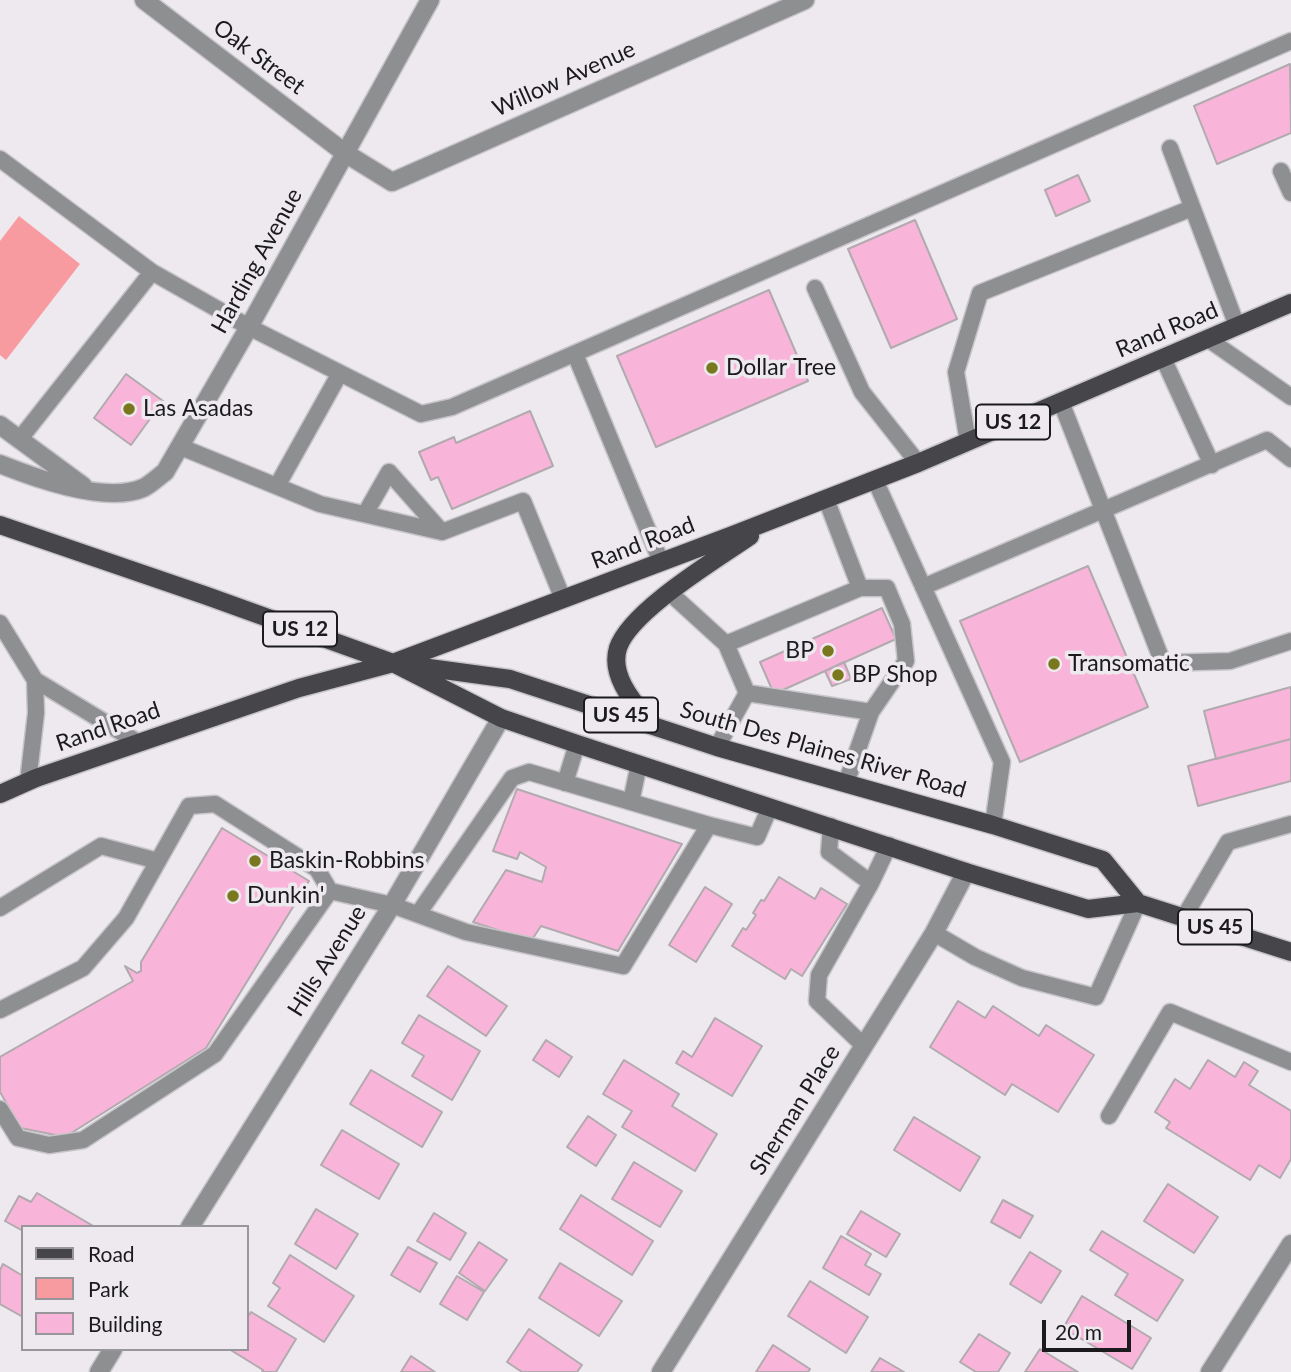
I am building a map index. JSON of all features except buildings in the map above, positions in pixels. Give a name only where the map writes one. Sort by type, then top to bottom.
[{"type":"main road","name":"Rand Road","points":[[0,794],[299,688],[393,663],[661,562],[918,463],[1291,303]]},
{"type":"main road","points":[[652,725],[631,700],[619,675],[618,648],[650,607],[774,519]]},
{"type":"main road","name":"South Des Plaines River Road","points":[[0,525],[393,663],[501,718],[577,744],[966,872],[1088,909],[1138,903],[1291,952]]},
{"type":"main road","name":"South Des Plaines River Road","points":[[393,663],[510,678],[717,747],[993,825],[1103,860],[1138,903]]},
{"type":"street","name":"Oak Street","points":[[144,0],[345,153]]},
{"type":"street","name":"Harding Avenue","points":[[0,464],[42,481],[116,494],[142,489],[165,472],[249,327],[430,0]]},
{"type":"street","name":"Willow Avenue","points":[[345,153],[392,182],[805,0]]},
{"type":"street","points":[[0,425],[89,490]]},
{"type":"street","name":"Hills Avenue","points":[[191,1225],[392,905],[501,718]]},
{"type":"street","name":"Sherman Place","points":[[661,1372],[934,933],[966,872]]},
{"type":"street","points":[[1210,1372],[1288,1256]]},
{"type":"street","points":[[99,1372],[112,1351]]},
{"type":"lane","points":[[0,159],[152,272],[249,327],[421,414],[452,407],[1291,41]]},
{"type":"lane","points":[[1170,148],[1237,326]]},
{"type":"lane","points":[[1281,171],[1291,193]]},
{"type":"lane","points":[[968,442],[956,372],[981,293],[1192,208]]},
{"type":"lane","points":[[19,440],[152,272]]},
{"type":"lane","points":[[815,288],[862,391],[918,463]]},
{"type":"lane","points":[[1208,339],[1291,397]]},
{"type":"lane","points":[[575,354],[661,562]]},
{"type":"lane","points":[[1163,358],[1212,465]]},
{"type":"lane","points":[[277,486],[340,373]]},
{"type":"lane","points":[[1061,402],[1163,663],[1230,661],[1291,641]]},
{"type":"lane","points":[[923,587],[1268,440],[1291,459]]},
{"type":"lane","points":[[181,447],[320,503],[442,532],[523,501],[563,599]]},
{"type":"lane","points":[[365,514],[389,472],[442,532]]},
{"type":"lane","points":[[875,480],[1002,762],[993,825]]},
{"type":"lane","points":[[826,499],[860,588]]},
{"type":"lane","points":[[726,644],[860,588],[887,587],[902,624],[906,661],[871,712],[846,783]]},
{"type":"lane","points":[[670,593],[726,644],[747,693]]},
{"type":"lane","points":[[0,623],[35,680],[139,743]]},
{"type":"lane","points":[[28,782],[36,713],[35,680]]},
{"type":"lane","points":[[747,693],[871,712]]},
{"type":"lane","points":[[717,747],[747,693]]},
{"type":"lane","points":[[565,783],[577,744]]},
{"type":"lane","points":[[631,802],[639,764]]},
{"type":"lane","points":[[418,914],[512,778],[529,772],[757,837],[771,807]]},
{"type":"lane","points":[[0,1010],[83,968],[127,918],[189,806],[215,804],[317,869],[330,891],[392,905],[466,932],[623,967],[709,825]]},
{"type":"lane","points":[[1184,917],[1228,842],[1291,824]]},
{"type":"lane","points":[[831,826],[829,852],[871,883]]},
{"type":"lane","points":[[864,1045],[817,1001],[819,975],[871,883],[889,845]]},
{"type":"lane","points":[[0,908],[101,846],[158,861]]},
{"type":"lane","points":[[0,1109],[18,1138],[49,1145],[83,1140],[215,1054],[330,891]]},
{"type":"lane","points":[[934,933],[975,957],[1022,978],[1096,998],[1138,903]]},
{"type":"lane","points":[[1109,1116],[1170,1012],[1291,1062]]},
{"type":"green space","points":[[19,216],[80,264],[6,360],[0,355],[0,241]]},
{"type":"place","name":"Dollar Tree","points":[[712,368]]},
{"type":"place","name":"Las Asadas","points":[[129,409]]},
{"type":"place","name":"BP","points":[[828,651]]},
{"type":"place","name":"Transomatic","points":[[1054,664]]},
{"type":"place","name":"BP Shop","points":[[838,675]]},
{"type":"place","name":"Baskin-Robbins","points":[[255,861]]},
{"type":"place","name":"Dunkin'","points":[[233,896]]}]
